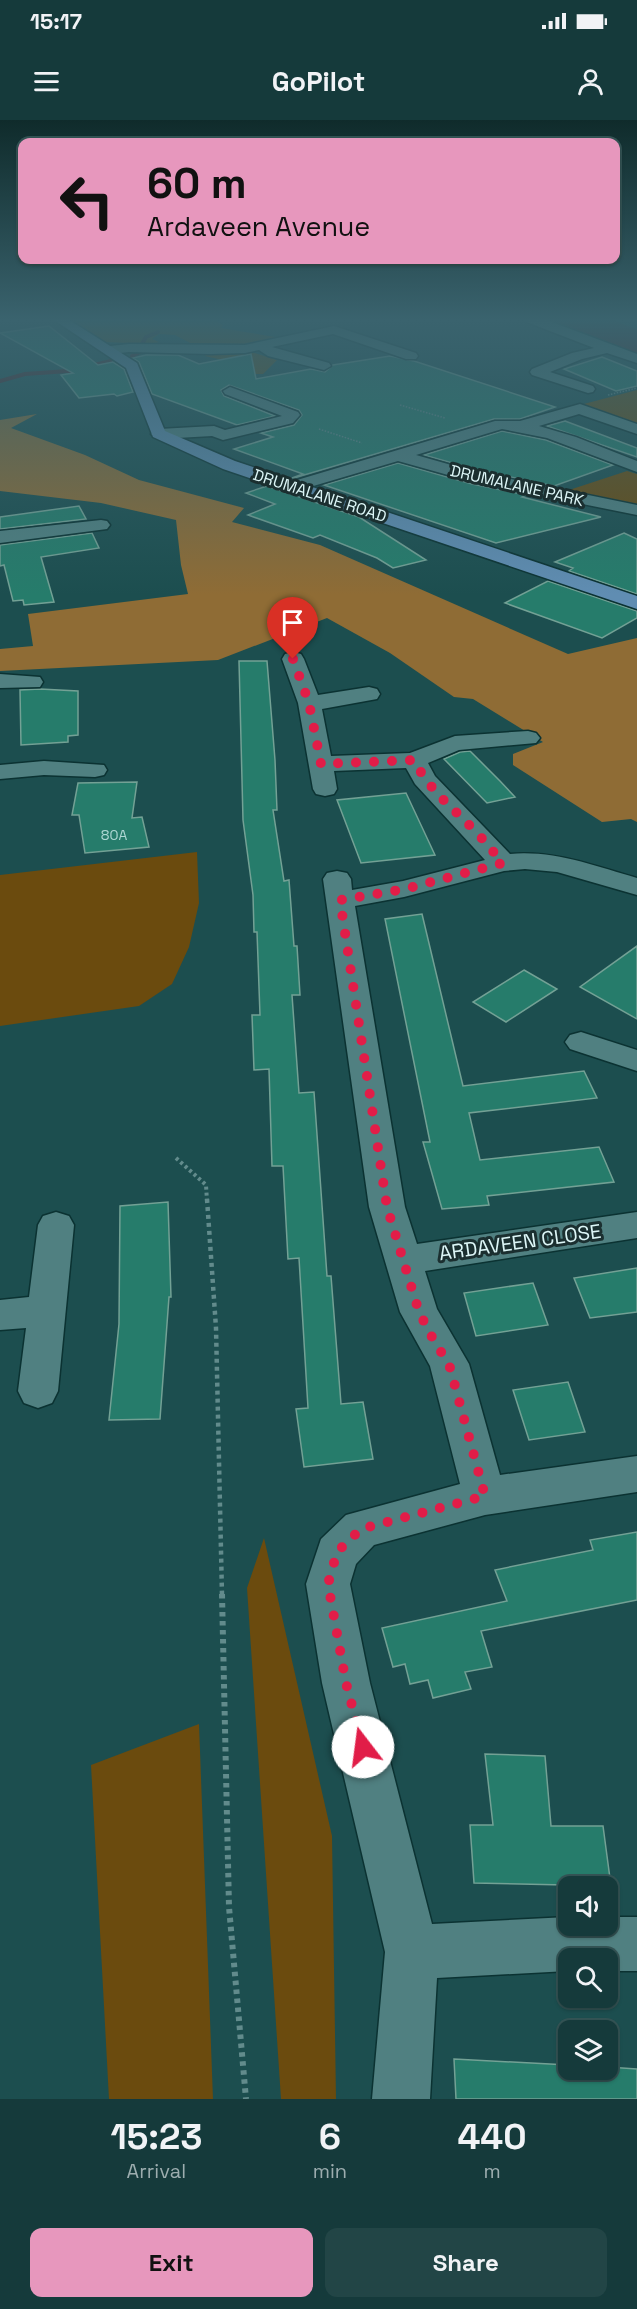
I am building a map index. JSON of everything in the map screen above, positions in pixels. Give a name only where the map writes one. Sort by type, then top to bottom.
[{"type":"main road","points":[[150,410],[159,434]]},
{"type":"main road","name":"DRUMALANE ROAD","points":[[159,434],[229,465],[637,603]]},
{"type":"street","points":[[159,434],[214,431],[223,435],[264,427],[287,420],[292,415],[280,410]]},
{"type":"street","points":[[521,426],[575,410]]},
{"type":"street","points":[[584,410],[637,429]]},
{"type":"street","name":"DRUMALANE PARK","points":[[293,487],[501,424],[521,426],[637,466]]},
{"type":"street","name":"DRUMALANE PARK","points":[[397,455],[473,477],[637,510]]},
{"type":"street","points":[[0,537],[101,525]]},
{"type":"street","points":[[293,659],[309,703],[325,789]]},
{"type":"street","points":[[0,681],[32,682]]},
{"type":"street","points":[[309,703],[369,694]]},
{"type":"street","points":[[321,764],[414,760],[455,743],[528,738]]},
{"type":"street","points":[[414,760],[424,779],[447,806],[474,830],[503,863]]},
{"type":"street","points":[[0,772],[44,768],[95,770]]},
{"type":"street","points":[[485,1496],[449,1364],[419,1312],[387,1207],[339,889],[405,889],[503,863],[525,861],[559,864],[637,887]]},
{"type":"street","points":[[581,1042],[637,1061]]},
{"type":"street","points":[[38,1391],[56,1225]]},
{"type":"street","name":"ARDAVEEN CLOSE","points":[[404,1260],[637,1225]]},
{"type":"street","points":[[0,1315],[45,1311]]},
{"type":"street","points":[[401,2099],[411,1952],[379,1811],[346,1683],[328,1584],[337,1552],[361,1529],[485,1496],[637,1474]]},
{"type":"street","points":[[411,1952],[563,1944],[637,1944]]},
{"type":"path","points":[[417,410],[478,430]]},
{"type":"path","points":[[319,429],[361,443]]},
{"type":"path","points":[[176,1158],[206,1185],[207,1197],[216,1328],[229,1907],[246,2099]]},
{"type":"shaded area","points":[[595,410],[637,410],[637,426]]},
{"type":"shaded area","points":[[37,414],[11,428],[85,455],[139,480],[244,508],[232,522],[320,545],[568,654],[637,638],[637,822],[631,819],[602,822],[513,765],[513,754],[543,742],[473,699],[454,697],[390,653],[327,618],[218,660],[0,671],[0,649],[33,646],[28,614],[188,594],[181,565],[176,520],[101,503],[0,491],[0,420]]},
{"type":"shaded area","points":[[627,471],[637,474],[637,504],[560,493]]},
{"type":"shaded area","points":[[197,852],[199,903],[189,947],[172,984],[139,1006],[0,1026],[0,875]]},
{"type":"shaded area","points":[[264,1538],[332,1836],[336,2099],[281,2099],[247,1588]]},
{"type":"shaded area","points":[[199,1724],[213,2099],[109,2099],[91,1765]]},
{"type":"building","points":[[197,410],[261,410],[275,416],[237,425]]},
{"type":"building","points":[[299,410],[545,410],[520,419],[494,419],[294,478],[292,478],[303,474],[234,449],[273,437],[261,433],[294,425],[302,415]]},
{"type":"building","points":[[565,421],[637,448],[637,457],[547,426]]},
{"type":"building","points":[[502,431],[546,440],[613,465],[554,486],[477,470],[424,455]]},
{"type":"building","points":[[398,463],[472,484],[526,495],[522,497],[601,517],[496,543],[324,485]]},
{"type":"building","points":[[267,486],[359,517],[426,560],[393,568],[377,558],[320,535],[313,538],[248,515],[275,504],[246,493]]},
{"type":"building","points":[[79,506],[86,519],[0,529],[0,517]]},
{"type":"building","points":[[92,533],[99,548],[41,557],[54,602],[24,605],[23,600],[13,601],[4,565],[0,566],[0,545]]},
{"type":"building","points":[[624,533],[637,539],[637,594],[569,571],[573,568],[555,562]]},
{"type":"building","points":[[548,581],[637,611],[637,618],[602,638],[505,603]]},
{"type":"building","points":[[239,661],[267,661],[275,760],[277,810],[273,810],[284,881],[289,880],[294,946],[297,946],[300,995],[292,995],[299,1093],[314,1092],[327,1276],[331,1276],[341,1404],[363,1402],[373,1459],[304,1467],[296,1409],[308,1408],[299,1258],[288,1259],[283,1166],[272,1166],[269,1069],[254,1070],[252,1015],[260,1015],[257,932],[254,932],[253,895],[243,820]]},
{"type":"building","points":[[20,690],[78,691],[78,735],[68,736],[68,742],[21,745]]},
{"type":"building","points":[[470,751],[515,797],[487,803],[444,759],[460,752]]},
{"type":"building","points":[[137,782],[132,818],[142,817],[149,847],[85,853],[79,815],[72,815],[78,783]]},
{"type":"building","points":[[406,793],[435,855],[361,863],[337,800]]},
{"type":"building","points":[[422,914],[463,1086],[584,1071],[597,1098],[469,1113],[480,1160],[599,1147],[614,1182],[487,1196],[489,1205],[442,1209],[423,1142],[430,1142],[385,919]]},
{"type":"building","points":[[637,946],[637,1019],[580,987]]},
{"type":"building","points":[[524,970],[557,989],[506,1022],[473,1002]]},
{"type":"building","points":[[168,1202],[171,1297],[169,1297],[160,1419],[109,1420],[119,1324],[120,1206]]},
{"type":"building","points":[[637,1268],[637,1312],[590,1318],[574,1278]]},
{"type":"building","points":[[533,1283],[548,1325],[476,1336],[464,1293]]},
{"type":"building","points":[[568,1382],[585,1432],[529,1440],[513,1390]]},
{"type":"building","points":[[637,1532],[637,1600],[481,1631],[492,1667],[465,1672],[471,1689],[433,1698],[428,1680],[410,1684],[405,1664],[393,1667],[382,1628],[507,1601],[495,1570],[593,1550],[590,1540]]},
{"type":"building","points":[[485,1754],[545,1756],[551,1826],[603,1826],[610,1876],[558,1876],[558,1885],[474,1883],[470,1825],[493,1825]]},
{"type":"building","points":[[454,2059],[558,2064],[558,2080],[618,2080],[618,2068],[637,2069],[637,2099],[456,2099]]},
{"type":"route","points":[[293,659],[309,703],[321,764],[414,760],[424,779],[447,806],[474,830],[503,863],[405,889],[340,900],[387,1207],[419,1312],[449,1364],[485,1496],[361,1529],[337,1552],[328,1584],[346,1683],[363,1747]]}]
